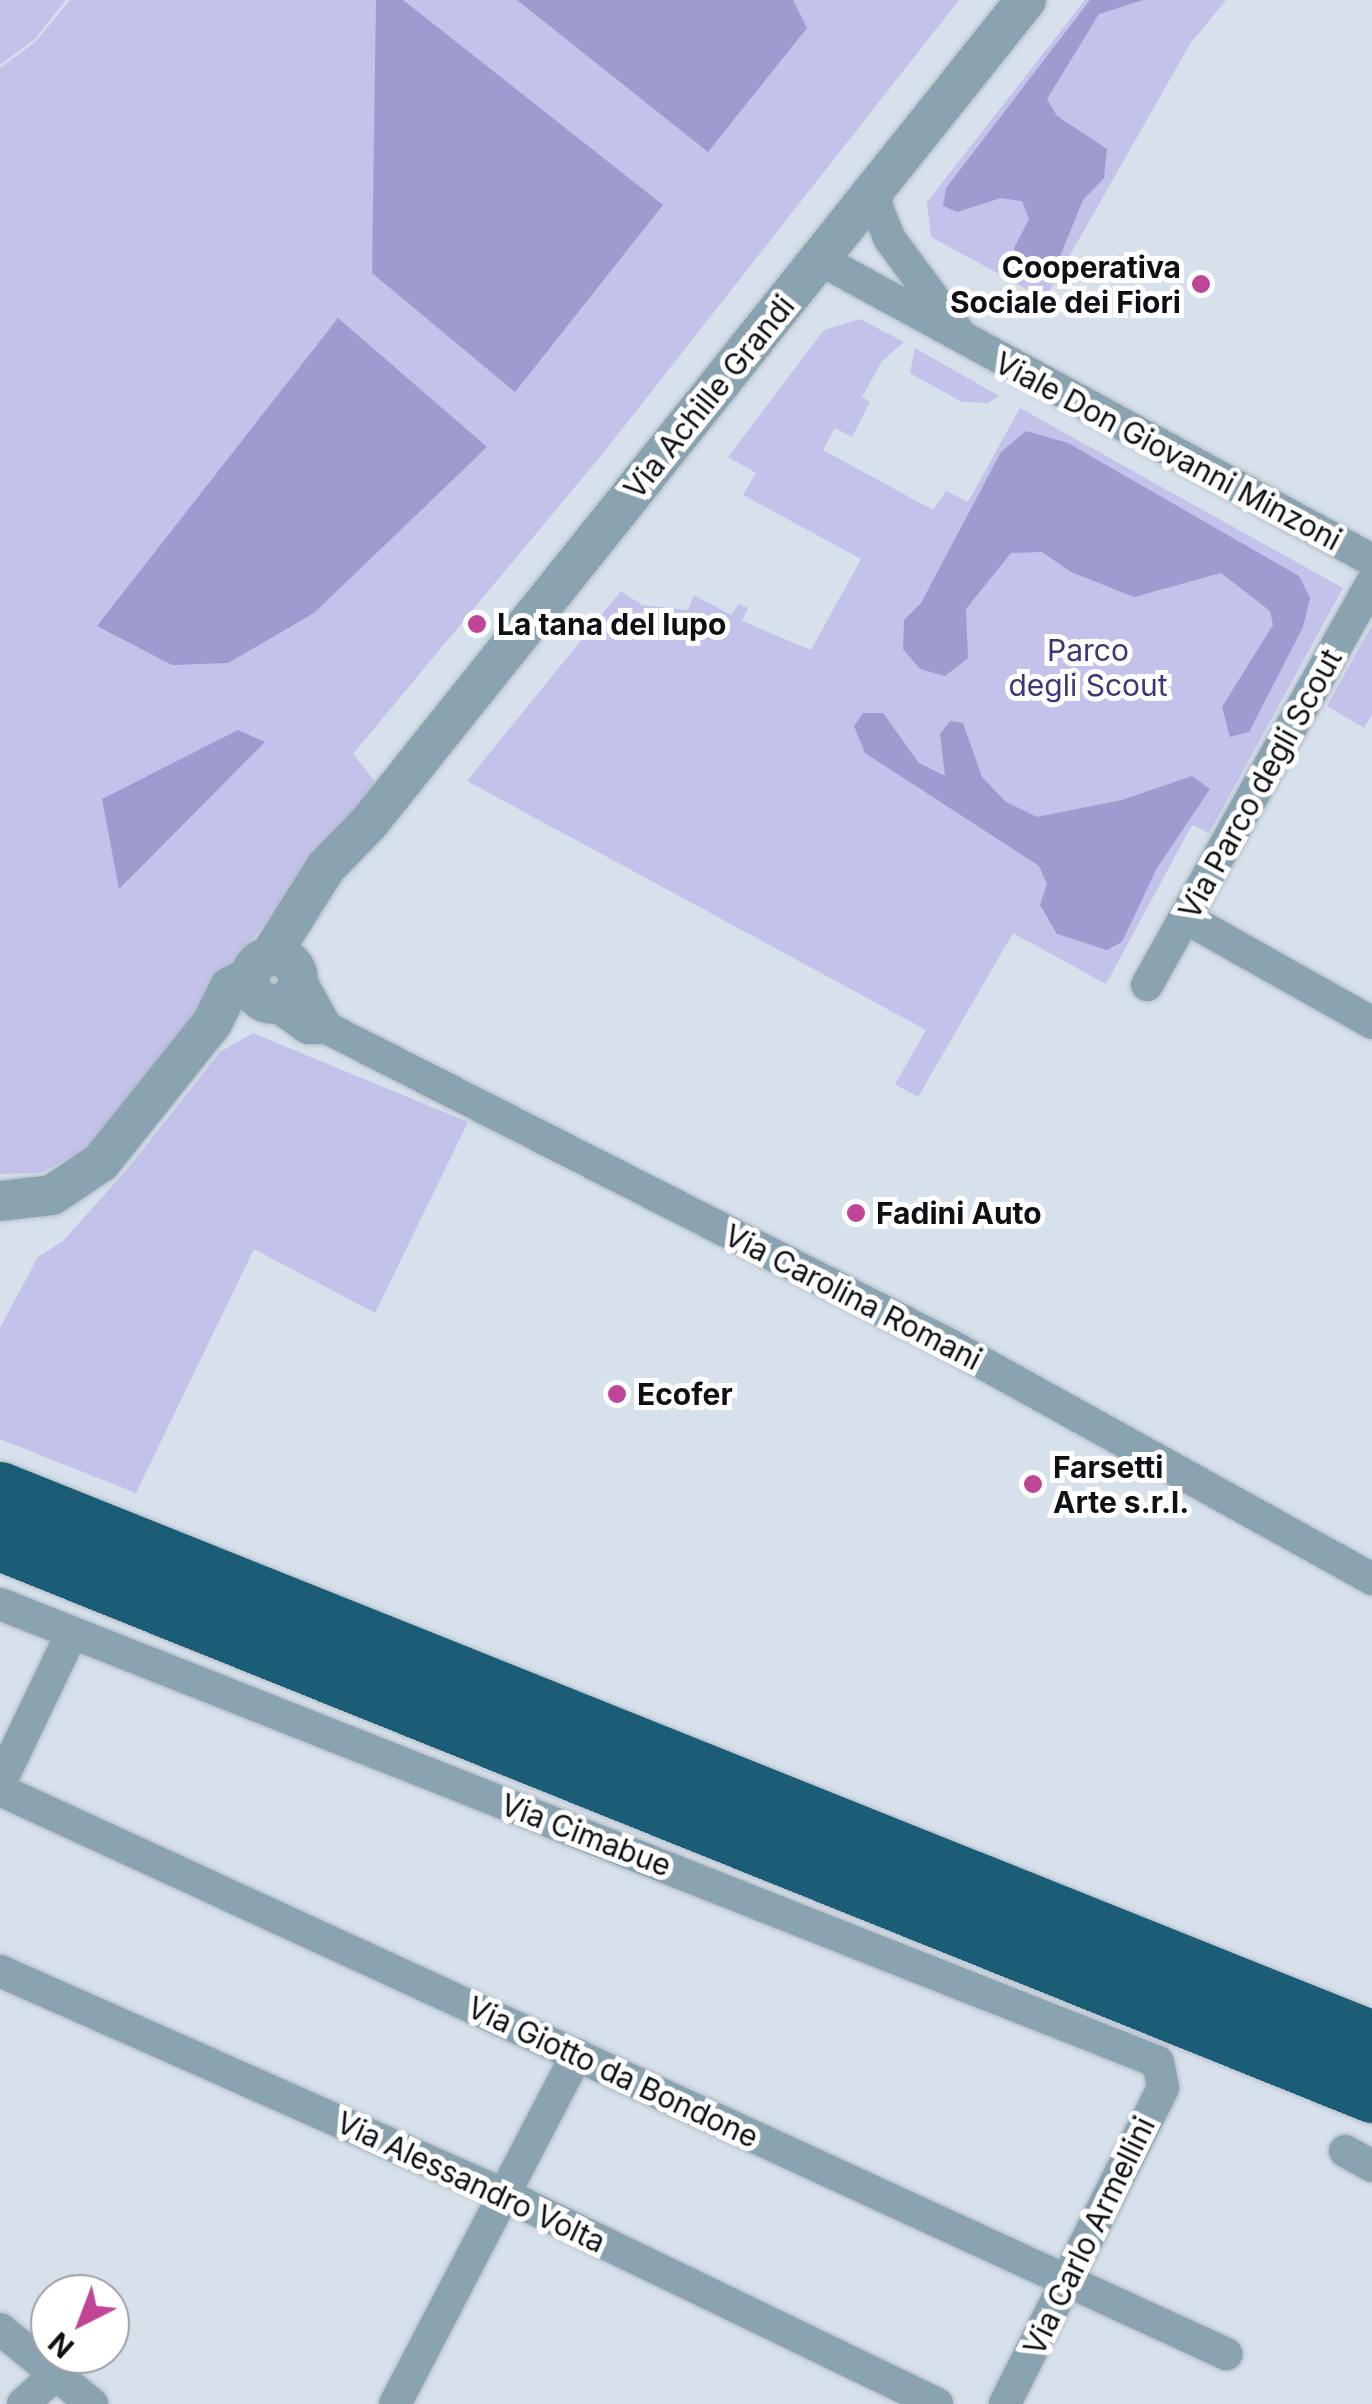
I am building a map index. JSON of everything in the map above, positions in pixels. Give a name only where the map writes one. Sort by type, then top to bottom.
[{"type":"highway","points":[[0,1489],[1372,2038]]},
{"type":"highway","points":[[0,1543],[1372,2095]]},
{"type":"street","name":"Via Achille Grandi","points":[[275,981],[368,850],[380,809],[1026,0]]},
{"type":"street","name":"Viale Don Giovanni Minzoni","points":[[879,185],[876,205],[889,238],[964,341]]},
{"type":"street","name":"Viale Don Giovanni Minzoni","points":[[818,259],[1372,560]]},
{"type":"street","name":"Via Parco degli Scout","points":[[1147,984],[1372,582]]},
{"type":"street","points":[[1186,918],[1372,1023]]},
{"type":"street","points":[[0,1201],[43,1198],[92,1169],[212,1023],[275,981]]},
{"type":"street","name":"Via Carolina Romani","points":[[275,981],[308,1028],[327,1028],[950,1345],[1372,1579]]},
{"type":"street","name":"Via Cimabue","points":[[2,1611],[72,1634],[1139,2051],[1161,2067]]},
{"type":"street","points":[[0,1787],[72,1634]]},
{"type":"street","name":"Via Giotto da Bondone","points":[[0,1787],[1226,2354]]},
{"type":"street","name":"Via Alessandro Volta","points":[[0,1971],[506,2195],[937,2404]]},
{"type":"street","points":[[394,2404],[577,2056]]},
{"type":"street","name":"Via Carlo Armellini","points":[[1005,2404],[1163,2088],[1161,2067]]},
{"type":"street","points":[[0,2329],[30,2353]]},
{"type":"street","points":[[23,2404],[56,2374],[92,2404]]},
{"type":"green space","points":[[0,0],[66,0],[34,40],[0,65]]},
{"type":"green space","points":[[70,0],[959,0],[604,452],[353,754],[376,783],[88,1148],[41,1173],[0,1174],[0,68],[35,42]]},
{"type":"green space","points":[[1085,0],[1226,0],[1190,44],[1045,299],[931,237],[927,202]]},
{"type":"green space","name":"Parco degli Scout","points":[[860,319],[904,342],[882,361],[862,397],[870,402],[852,437],[835,428],[823,450],[933,510],[946,491],[968,502],[1020,408],[1343,588],[1209,833],[1192,825],[1106,984],[1013,933],[918,1097],[895,1084],[926,1030],[467,781],[621,591],[642,605],[688,610],[694,595],[731,615],[739,604],[748,608],[742,621],[811,650],[861,559],[743,495],[756,473],[728,457],[824,330]]},
{"type":"green space","points":[[915,348],[999,396],[988,403],[962,402],[910,373]]},
{"type":"green space","points":[[1372,625],[1372,714],[1364,728],[1327,706]]},
{"type":"green space","points":[[253,1033],[468,1122],[375,1313],[254,1249],[136,1493],[0,1439],[0,1328],[38,1257],[63,1241],[129,1167],[220,1052]]},
{"type":"shaded area","points":[[376,0],[403,0],[663,205],[515,392],[372,273]]},
{"type":"shaded area","points":[[517,0],[793,0],[807,28],[708,152]]},
{"type":"shaded area","points":[[1090,0],[1143,0],[1099,14],[1047,99],[1057,116],[1107,149],[1104,178],[1083,200],[1054,271],[1038,279],[1026,276],[1014,248],[1029,219],[1022,201],[1001,198],[957,212],[943,206],[946,188]]},
{"type":"shaded area","points":[[338,318],[487,447],[314,613],[228,663],[172,665],[97,626]]},
{"type":"shaded area","points":[[1026,431],[1068,443],[1299,576],[1310,598],[1303,627],[1249,732],[1230,737],[1222,707],[1273,625],[1270,611],[1221,573],[1134,597],[1071,572],[1042,552],[1011,553],[966,609],[968,658],[945,676],[920,669],[903,649],[904,620],[921,603],[1001,452]]},
{"type":"shaded area","points":[[863,713],[883,713],[919,763],[945,776],[940,734],[950,721],[963,723],[982,777],[1006,802],[1037,817],[1122,800],[1192,776],[1210,789],[1157,868],[1122,942],[1107,950],[1057,934],[1040,905],[1047,884],[1039,866],[865,753],[854,726]]},
{"type":"shaded area","points":[[238,730],[265,742],[119,889],[102,799]]},
{"type":"place","name":"Cooperativa Sociale dei Fiori","points":[[1201,284]]},
{"type":"place","name":"La tana del lupo","points":[[477,624]]},
{"type":"place","name":"Fadini Auto","points":[[856,1213]]},
{"type":"place","name":"Ecofer","points":[[617,1394]]},
{"type":"place","name":"Farsetti Arte s.r.l.","points":[[1033,1484]]}]
